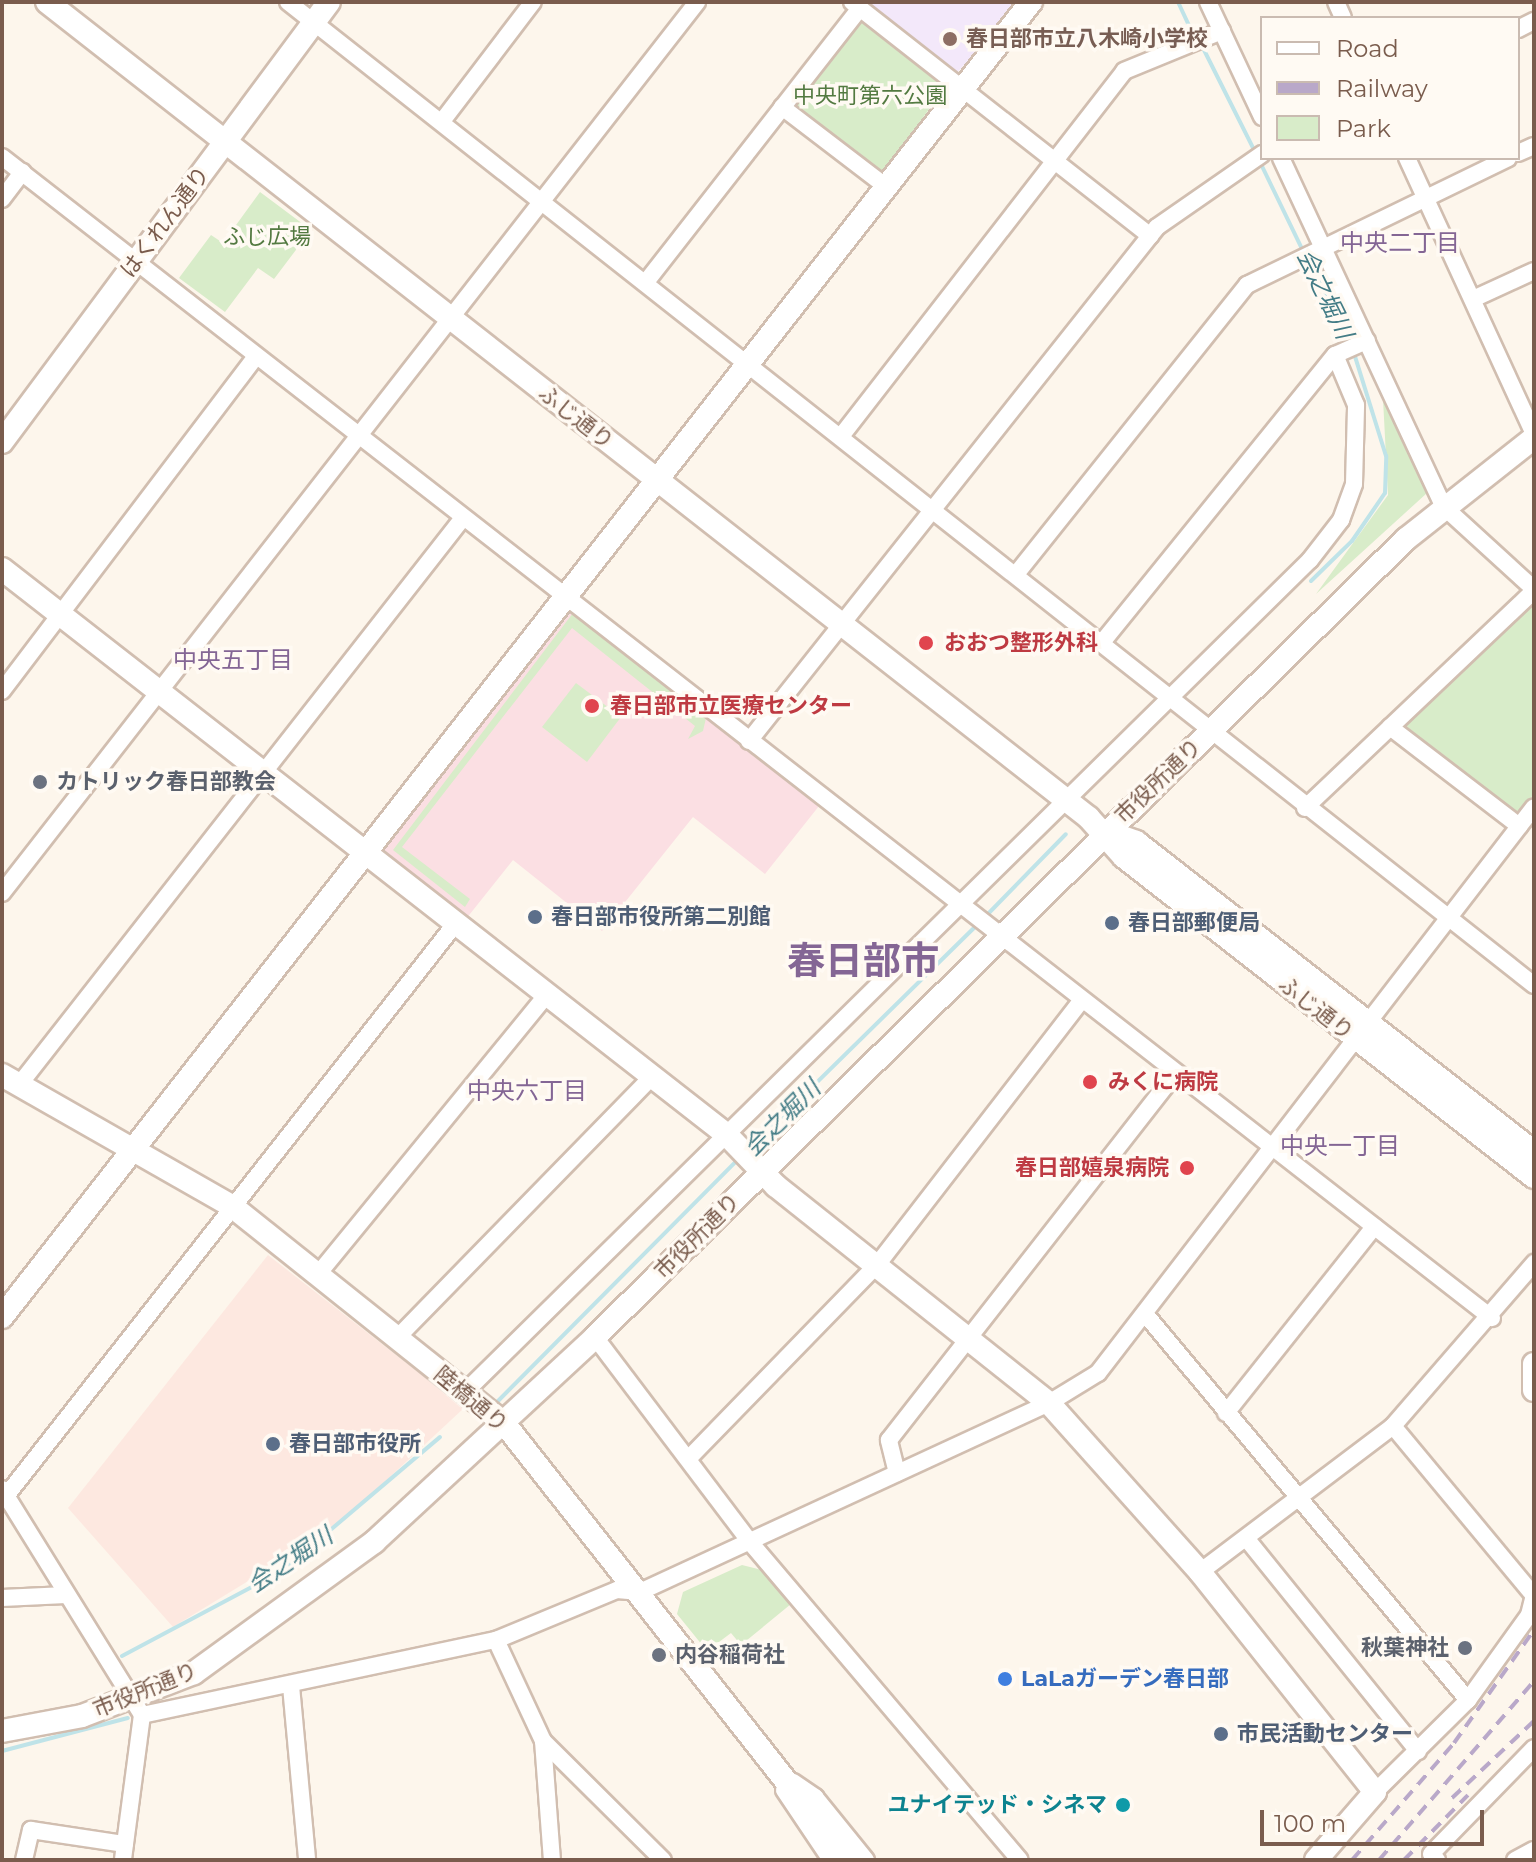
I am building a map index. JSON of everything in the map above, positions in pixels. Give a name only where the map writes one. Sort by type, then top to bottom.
[{"type":"street","name":"ふじ通り","points":[[47,2],[1072,804],[1101,828],[1124,857],[1361,1031],[1534,1152]]},
{"type":"street","points":[[288,2],[443,120],[541,201],[1104,640],[1204,720],[1305,808],[1534,985]]},
{"type":"street","name":"はくれん通り","points":[[2,442],[329,2]]},
{"type":"street","points":[[443,120],[533,2]]},
{"type":"street","points":[[2,893],[697,2]]},
{"type":"street","points":[[2,1317],[567,598],[884,185],[1031,2]]},
{"type":"street","points":[[1208,2],[1217,33],[1260,113]]},
{"type":"street","points":[[646,282],[782,107],[856,5],[1150,236]]},
{"type":"street","points":[[842,435],[1124,71],[1217,33]]},
{"type":"street","points":[[782,107],[884,185]]},
{"type":"street","points":[[2,157],[462,519],[1492,1318]]},
{"type":"street","points":[[749,741],[1150,236],[1254,158]]},
{"type":"street","points":[[1282,160],[1319,247],[1443,506],[1534,590],[1305,808]]},
{"type":"street","points":[[1408,160],[1534,436]]},
{"type":"street","points":[[1017,573],[1247,285],[1292,259],[1504,160]]},
{"type":"street","points":[[2,199],[22,172]]},
{"type":"street","points":[[1473,299],[1534,271]]},
{"type":"street","points":[[1104,640],[1338,354],[1365,343]]},
{"type":"street","points":[[469,1395],[1178,699],[1310,560],[1341,520],[1354,484],[1356,405],[1338,354]]},
{"type":"street","points":[[2,691],[256,356]]},
{"type":"street","name":"市役所通り","points":[[2,1731],[136,1707],[194,1673],[335,1575],[498,1418],[595,1337],[756,1167],[996,934],[1204,720],[1443,506],[1534,436]]},
{"type":"street","points":[[11,1080],[265,773],[462,519]]},
{"type":"street","points":[[2,569],[367,851],[730,1138],[756,1167],[1049,1403],[1200,1572],[1375,1792]]},
{"type":"street","points":[[1390,727],[1519,826]]},
{"type":"street","points":[[136,1707],[291,1686],[496,1640],[617,1590],[640,1592],[1049,1403],[1113,1359],[1534,807]]},
{"type":"street","points":[[24,1860],[31,1830],[124,1852],[136,1707],[4,1492],[456,923]]},
{"type":"street","points":[[319,1273],[547,994]]},
{"type":"street","points":[[690,1457],[877,1265],[1082,1000]]},
{"type":"street","name":"ふじ通り","points":[[1361,1031],[1534,1177]]},
{"type":"street","points":[[897,1473],[889,1440],[1175,1074]]},
{"type":"street","points":[[397,1338],[652,1077]]},
{"type":"street","name":"陸橋通り","points":[[11,1080],[233,1207],[498,1418],[640,1592],[832,1851],[848,1860]]},
{"type":"street","points":[[1226,1413],[1374,1227]]},
{"type":"street","points":[[1200,1572],[1393,1426],[1492,1318],[1534,1263]]},
{"type":"street","points":[[1146,1315],[1226,1413],[1301,1496],[1468,1700]]},
{"type":"street","points":[[595,1337],[690,1457],[750,1542],[1020,1860]]},
{"type":"street","points":[[1534,1364],[1534,1390]]},
{"type":"street","points":[[1316,1860],[1375,1792],[1468,1700],[1529,1615],[1534,1596],[1393,1426]]},
{"type":"street","points":[[1246,1538],[1418,1751]]},
{"type":"street","points":[[2,1598],[66,1595]]},
{"type":"street","points":[[496,1640],[543,1741],[663,1860]]},
{"type":"street","points":[[291,1686],[307,1860]]},
{"type":"street","points":[[543,1741],[552,1860]]},
{"type":"street","points":[[1437,1860],[1431,1854],[1534,1748]]},
{"type":"street","points":[[775,1771],[815,1797],[866,1860]]},
{"type":"street","points":[[1515,1860],[1534,1850]]},
{"type":"shaded area","name":"春日部市立八木崎小学校","points":[[864,2],[1019,2],[956,74]]},
{"type":"shaded area","name":"春日部市立医療センター","points":[[569,606],[819,806],[765,874],[693,817],[602,931],[513,860],[466,919],[376,849]]},
{"type":"shaded area","name":"春日部市役所","points":[[268,1255],[464,1408],[335,1528],[173,1627],[68,1508]]},
{"type":"green space","name":"中央町第六公園","points":[[861,21],[945,88],[881,174],[795,104]]},
{"type":"green space","name":"ふじ広場","points":[[260,192],[311,230],[274,279],[258,268],[225,312],[179,278],[211,235],[223,243]]},
{"type":"green space","points":[[1383,399],[1427,493],[1316,594],[1388,495]]},
{"type":"green space","points":[[1534,602],[1534,794],[1514,818],[1395,726]]},
{"type":"green space","points":[[573,613],[706,718],[703,731],[688,739],[695,726],[572,628],[402,847],[470,899],[465,907],[393,850]]},
{"type":"green space","points":[[576,683],[621,717],[587,762],[542,727]]},
{"type":"green space","points":[[742,1565],[762,1570],[791,1604],[741,1645],[731,1633],[707,1651],[677,1614],[683,1592]]},
{"type":"waterway","name":"会之堀川","points":[[1178,2],[1194,36]]},
{"type":"waterway","name":"会之堀川","points":[[1202,46],[1255,152]]},
{"type":"waterway","name":"会之堀川","points":[[1259,160],[1304,253]]},
{"type":"waterway","name":"会之堀川","points":[[1309,260],[1350,345]]},
{"type":"waterway","name":"会之堀川","points":[[1311,581],[1352,541],[1385,493],[1386,456],[1354,353]]},
{"type":"waterway","name":"会之堀川","points":[[984,918],[1066,834]]},
{"type":"waterway","name":"会之堀川","points":[[750,1148],[978,924]]},
{"type":"waterway","name":"会之堀川","points":[[498,1401],[738,1159]]},
{"type":"waterway","name":"会之堀川","points":[[122,1656],[282,1571],[440,1437]]},
{"type":"waterway","name":"会之堀川","points":[[2,1751],[128,1718]]},
{"type":"railway","points":[[1352,1860],[1454,1743],[1534,1630]]},
{"type":"railway","points":[[1379,1860],[1534,1681]]},
{"type":"railway","points":[[1452,1798],[1534,1721]]},
{"type":"railway","points":[[1404,1860],[1468,1795]]},
{"type":"place","name":"春日部市立八木崎小学校","points":[[950,39]]},
{"type":"place","name":"おおつ整形外科","points":[[926,643]]},
{"type":"place","name":"春日部市立医療センター","points":[[592,706]]},
{"type":"place","name":"カトリック春日部教会","points":[[40,782]]},
{"type":"place","name":"春日部市役所第二別館","points":[[535,917]]},
{"type":"place","name":"春日部郵便局","points":[[1112,923]]},
{"type":"place","name":"みくに病院","points":[[1090,1082]]},
{"type":"place","name":"春日部嬉泉病院","points":[[1187,1168]]},
{"type":"place","name":"春日部市役所","points":[[273,1444]]},
{"type":"place","name":"秋葉神社","points":[[1465,1648]]},
{"type":"place","name":"内谷稲荷社","points":[[659,1655]]},
{"type":"place","name":"LaLaガーデン春日部","points":[[1005,1679]]},
{"type":"place","name":"市民活動センター","points":[[1221,1734]]},
{"type":"place","name":"ユナイテッド・シネマ","points":[[1123,1805]]},
{"type":"district","name":"中央二丁目","points":[[1400,243]]},
{"type":"district","name":"中央五丁目","points":[[233,660]]},
{"type":"district","name":"春日部市","points":[[863,961]]},
{"type":"district","name":"中央六丁目","points":[[527,1091]]},
{"type":"district","name":"中央一丁目","points":[[1340,1146]]}]
